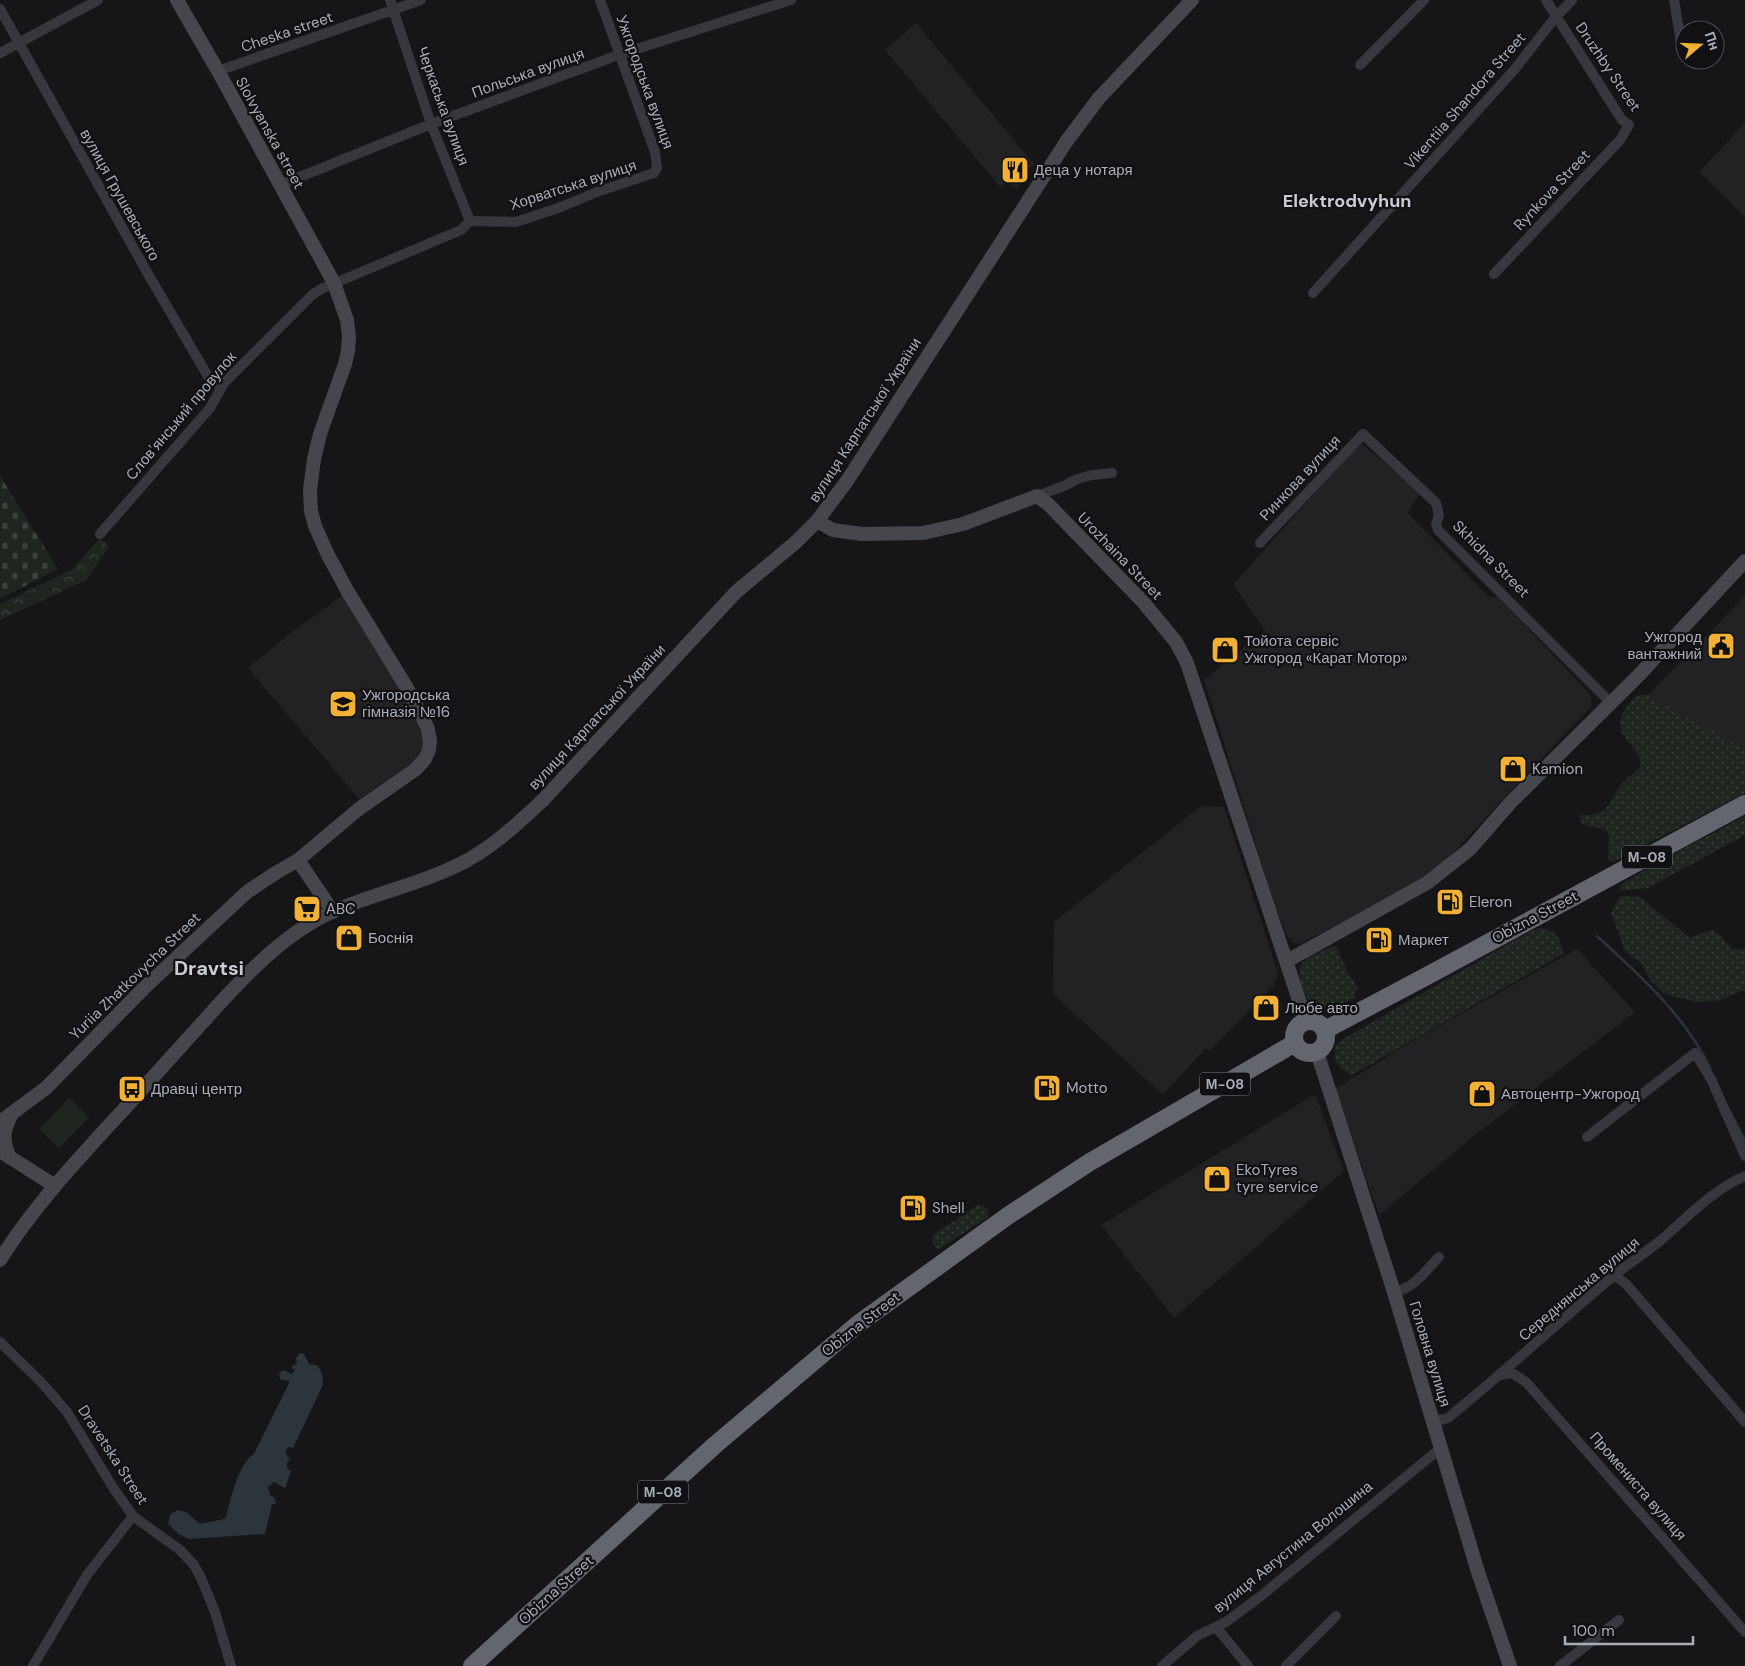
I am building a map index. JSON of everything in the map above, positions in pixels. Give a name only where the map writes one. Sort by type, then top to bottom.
[{"type":"highway","name":"Obizna Street","points":[[1325,1030],[1745,804]]},
{"type":"highway","points":[[1306,1021],[1317,1022],[1325,1030],[1325,1045],[1317,1052],[1312,1054],[1301,1051],[1295,1043],[1295,1032],[1301,1023],[1306,1021]]},
{"type":"highway","name":"Obizna Street","points":[[472,1666],[715,1445],[858,1324],[1009,1215],[1090,1162],[1295,1043]]},
{"type":"street","points":[[0,53],[98,0]]},
{"type":"street","name":"Slolvyanska street","points":[[177,0],[334,283]]},
{"type":"street","name":"Cheska street","points":[[218,71],[392,5],[421,0]]},
{"type":"street","name":"Ужгородська вулиця","points":[[600,0],[655,152],[657,168],[654,173]]},
{"type":"street","name":"Польська вулиця","points":[[280,185],[431,124],[621,54],[792,0]]},
{"type":"street","name":"вулиця Карпатської України","points":[[0,1260],[16,1235],[55,1186],[189,1037],[270,953],[300,930],[334,912],[454,867],[484,850],[512,829],[555,787],[736,592],[796,542],[821,516],[847,481],[1066,142],[1099,98],[1192,0]]},
{"type":"street","points":[[1360,65],[1424,0]]},
{"type":"street","name":"Druzhby Street","points":[[1546,0],[1622,120],[1629,125]]},
{"type":"street","name":"Vikentiia Shandora Street","points":[[1314,293],[1514,70],[1572,0]]},
{"type":"street","points":[[1674,0],[1677,20]]},
{"type":"street","name":"Черкаська вулиця","points":[[392,5],[431,124],[470,221]]},
{"type":"street","name":"вулиця Грушевського","points":[[0,9],[148,274],[209,378],[215,384],[224,383]]},
{"type":"street","name":"Rynkova Street","points":[[1494,274],[1620,140],[1629,125]]},
{"type":"street","name":"Хорватська вулиця","points":[[470,221],[516,222],[654,173]]},
{"type":"street","points":[[334,283],[461,230],[470,221]]},
{"type":"street","name":"Словʼянський провулок","points":[[100,534],[210,408],[224,383],[312,296],[334,283]]},
{"type":"street","name":"Yuriia Zhatkovycha Street","points":[[0,1122],[46,1088],[144,988],[247,892],[298,860],[360,808],[416,769],[425,759],[429,750],[428,729],[423,718],[407,688],[348,592],[315,526],[311,511],[310,490],[316,450],[348,351],[347,320],[334,283]]},
{"type":"street","name":"Ринкова вулиця","points":[[1260,543],[1362,434]]},
{"type":"street","name":"Skhidna Street","points":[[1362,434],[1436,503],[1439,515],[1436,524],[1438,530],[1611,703]]},
{"type":"street","points":[[821,516],[833,530],[862,534],[923,533],[963,524],[1066,485],[1077,479],[1112,473]]},
{"type":"street","name":"Urozhaina Street","points":[[1037,496],[1048,504],[1137,596],[1176,642],[1195,682],[1228,788],[1287,962]]},
{"type":"street","points":[[1306,1021],[1287,962],[1427,883],[1470,849],[1508,806],[1639,675],[1745,561]]},
{"type":"street","points":[[298,860],[334,912]]},
{"type":"street","name":"Головна вулиця","points":[[1317,1052],[1442,1447],[1478,1572],[1510,1666]]},
{"type":"street","points":[[1587,1137],[1696,1053],[1711,1079],[1745,1156]]},
{"type":"street","points":[[12,1114],[5,1127],[5,1154],[55,1186]]},
{"type":"street","name":"Середнянська вулиця","points":[[1432,1417],[1441,1420],[1448,1418],[1500,1376],[1614,1275],[1660,1241],[1710,1196],[1724,1186],[1745,1176]]},
{"type":"street","points":[[1394,1292],[1402,1291],[1416,1283],[1439,1257]]},
{"type":"street","points":[[1614,1275],[1626,1284],[1745,1422]]},
{"type":"street","name":"Dravetska Street","points":[[0,1342],[41,1382],[67,1412],[114,1489],[133,1516],[180,1550],[194,1565],[216,1612],[230,1666]]},
{"type":"street","name":"Промениста вулиця","points":[[1500,1376],[1512,1373],[1526,1382],[1745,1632]]},
{"type":"street","name":"вулиця Августина Волошина","points":[[1162,1666],[1197,1636],[1216,1627],[1261,1596],[1442,1447]]},
{"type":"street","points":[[32,1666],[87,1575],[133,1516]]},
{"type":"street","points":[[1286,1666],[1336,1616]]},
{"type":"street","points":[[1560,1666],[1619,1620]]},
{"type":"street","points":[[1216,1627],[1248,1666]]},
{"type":"shaded area","points":[[916,23],[1035,165],[1029,168],[1017,189],[1005,182],[1000,187],[885,50]]},
{"type":"shaded area","points":[[1745,123],[1745,217],[1699,172]]},
{"type":"shaded area","points":[[1360,442],[1420,493],[1408,513],[1488,596],[1499,598],[1590,694],[1592,706],[1454,852],[1431,872],[1408,889],[1300,944],[1294,943],[1288,937],[1282,924],[1204,680],[1265,630],[1233,585]]},
{"type":"shaded area","name":"Ужгородська гімназія №16","points":[[343,595],[404,694],[427,736],[425,754],[359,799],[248,668],[289,634]]},
{"type":"shaded area","name":"Ужгород вантажний","points":[[1745,596],[1745,749],[1648,695]]},
{"type":"shaded area","points":[[1201,806],[1224,807],[1278,973],[1274,985],[1210,1051],[1206,1048],[1163,1095],[1053,994],[1054,922]]},
{"type":"shaded area","points":[[1577,949],[1635,1012],[1480,1131],[1379,1215],[1335,1089],[1421,1036]]},
{"type":"shaded area","points":[[1315,1094],[1344,1171],[1174,1318],[1101,1225]]},
{"type":"shaded area","points":[[300,1353],[304,1354],[309,1364],[318,1366],[322,1374],[323,1385],[293,1448],[288,1447],[285,1453],[290,1459],[287,1463],[287,1469],[291,1471],[285,1488],[274,1482],[268,1487],[270,1495],[275,1498],[276,1504],[272,1504],[265,1534],[189,1539],[179,1534],[168,1524],[170,1515],[177,1510],[186,1512],[200,1524],[226,1517],[240,1473],[249,1458],[254,1454],[290,1381],[280,1379],[279,1374],[283,1370],[292,1374],[295,1370],[292,1368],[293,1365],[297,1364],[296,1358]]},
{"type":"green space","points":[[0,476],[58,569],[0,599]]},
{"type":"green space","points":[[99,539],[104,541],[109,547],[86,580],[0,620],[0,604],[73,569]]},
{"type":"green space","points":[[1639,695],[1648,695],[1745,749],[1745,793],[1613,862],[1608,861],[1609,835],[1603,829],[1582,824],[1579,815],[1590,815],[1603,811],[1623,782],[1641,765],[1636,752],[1623,735],[1620,724],[1626,707]]},
{"type":"green space","points":[[1745,816],[1745,835],[1648,888],[1619,891],[1620,885],[1662,860]]},
{"type":"green space","points":[[1620,896],[1640,897],[1690,938],[1705,932],[1714,931],[1732,949],[1745,949],[1745,990],[1717,1001],[1697,1002],[1666,995],[1651,981],[1641,963],[1625,951],[1611,913]]},
{"type":"green space","points":[[1540,928],[1546,929],[1557,936],[1561,943],[1563,954],[1352,1075],[1340,1067],[1335,1056],[1335,1046],[1343,1039],[1531,931]]},
{"type":"green space","points":[[1334,946],[1337,948],[1348,973],[1358,988],[1355,993],[1356,998],[1336,1007],[1324,1009],[1312,1003],[1307,997],[1300,983],[1300,968],[1303,962],[1310,957]]},
{"type":"green space","points":[[69,1098],[89,1118],[59,1148],[39,1129]]},
{"type":"green space","points":[[979,1204],[987,1208],[989,1214],[987,1218],[939,1249],[934,1246],[933,1235]]},
{"type":"waterway","points":[[1597,936],[1645,981],[1674,1013],[1688,1030],[1710,1068]]},
{"type":"waterway","points":[[1730,1111],[1745,1141]]},
{"type":"place","name":"Деца у нотаря","points":[[1015,170]]},
{"type":"place","name":"Ужгород вантажний","points":[[1721,646]]},
{"type":"place","name":"Тойота сервіс Ужгород «Карат Мотор»","points":[[1225,650]]},
{"type":"place","name":"Ужгородська гімназія №16","points":[[343,704]]},
{"type":"place","name":"Kamion","points":[[1513,769]]},
{"type":"place","name":"Eleron","points":[[1450,902]]},
{"type":"place","name":"ABC","points":[[307,909]]},
{"type":"place","name":"Боснія","points":[[349,938]]},
{"type":"place","name":"Маркет","points":[[1379,940]]},
{"type":"place","name":"Любе авто","points":[[1266,1008]]},
{"type":"place","name":"Motto","points":[[1047,1088]]},
{"type":"place","name":"Дравці центр","points":[[132,1089]]},
{"type":"place","name":"Автоцентр-Ужгород","points":[[1482,1094]]},
{"type":"place","name":"EkoTyres tyre service","points":[[1217,1179]]},
{"type":"place","name":"Shell","points":[[913,1208]]},
{"type":"district","name":"Elektrodvyhun","points":[[1347,201]]},
{"type":"district","name":"Dravtsi","points":[[209,968]]}]
